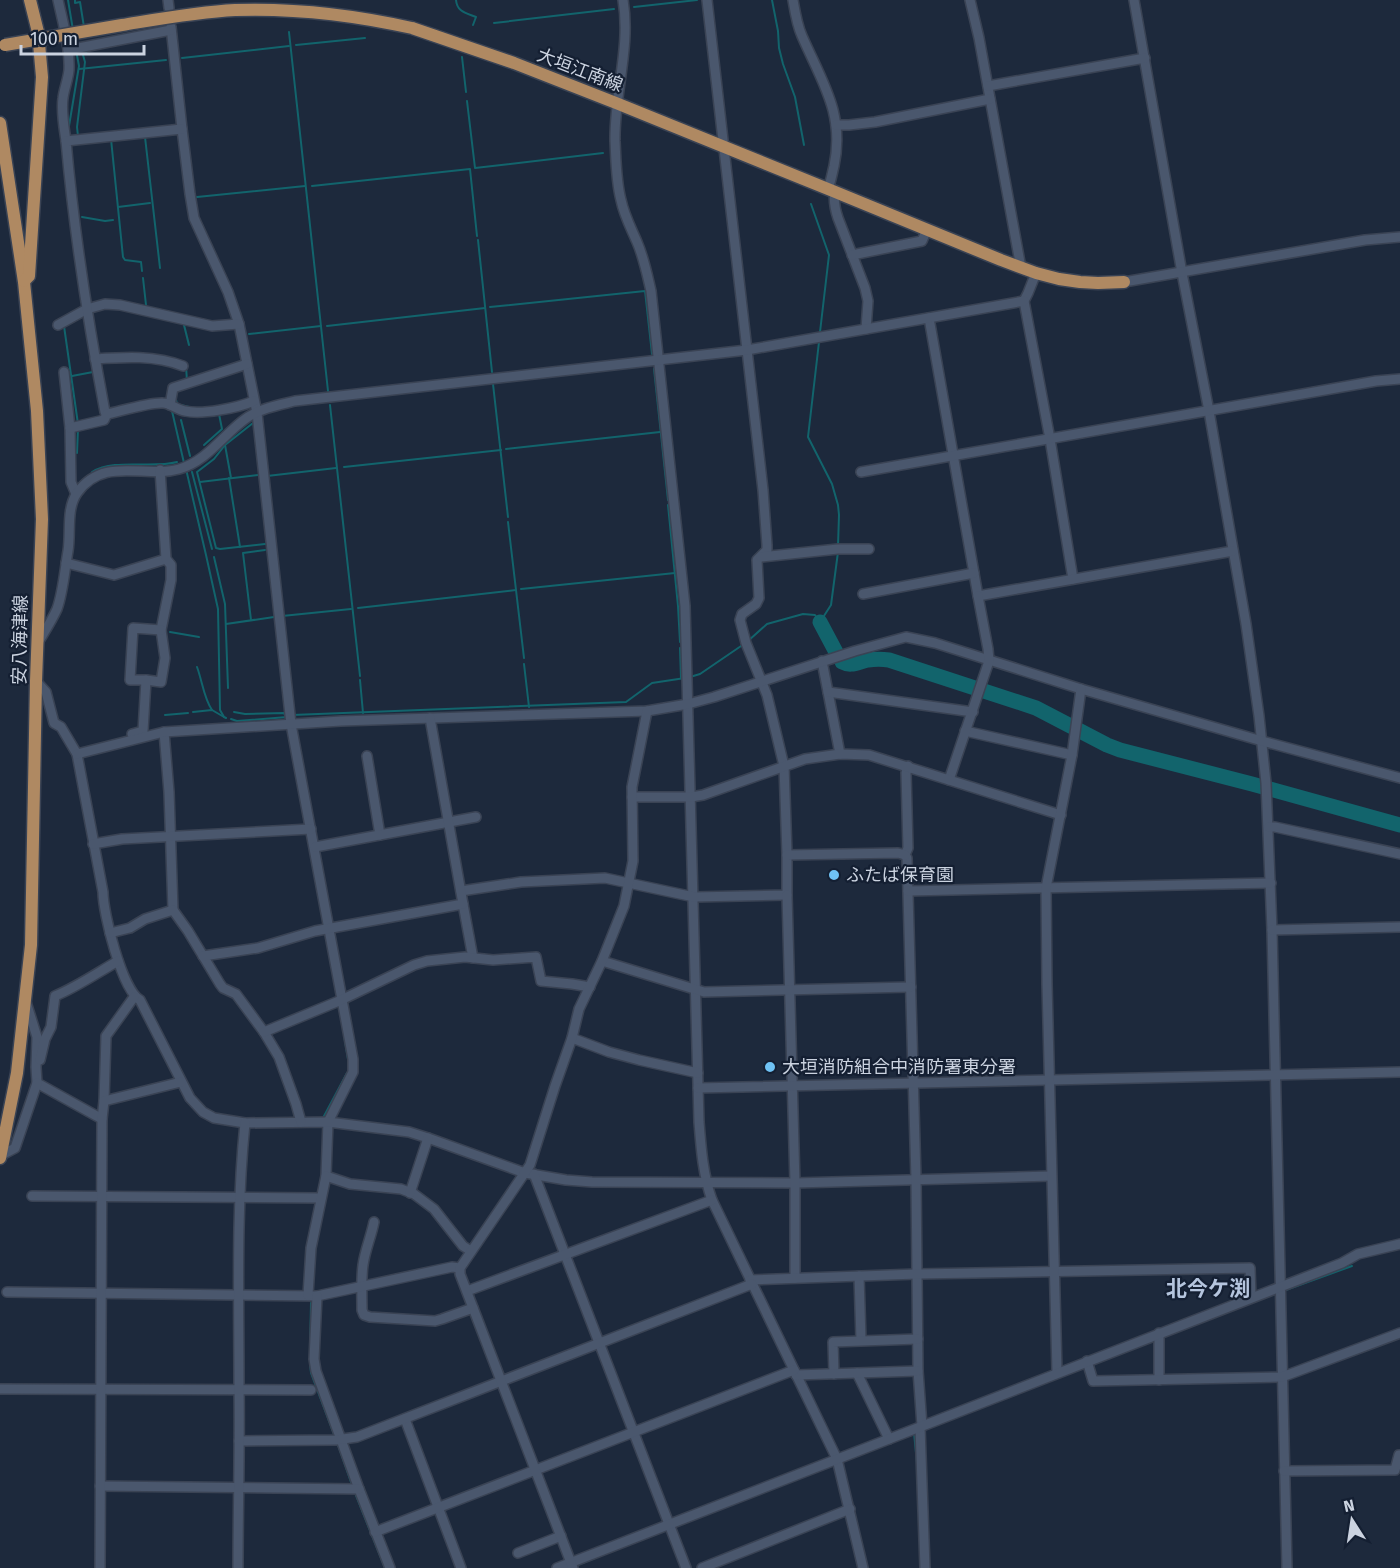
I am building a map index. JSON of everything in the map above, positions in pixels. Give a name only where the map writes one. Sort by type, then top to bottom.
[{"type":"main road","points":[[24,282],[29,276],[42,84],[38,32],[30,0]]},
{"type":"main road","name":"大垣江南線","points":[[2,46],[172,17],[237,10],[317,12],[354,16],[412,28],[514,63],[616,103],[1021,268],[1059,279],[1080,282],[1098,284],[1124,282]]},
{"type":"main road","name":"安八海津線","points":[[0,123],[24,282],[37,411],[42,519],[36,681],[32,945],[17,1073],[0,1157]]},
{"type":"street","points":[[58,0],[68,50],[68,78],[63,99],[63,115],[79,254],[95,359],[107,414]]},
{"type":"street","points":[[623,0],[625,11],[623,60],[616,103],[617,177],[627,221],[646,267],[651,291],[685,606],[701,1152],[712,1200],[837,1459],[863,1568]]},
{"type":"street","points":[[707,0],[767,545],[767,550],[757,560],[759,598],[756,604],[741,614],[740,620],[746,643],[762,681],[784,766],[795,1183],[795,1278]]},
{"type":"street","points":[[793,0],[798,26],[823,81],[833,110],[838,138],[831,190],[834,207],[865,288],[868,309],[866,329]]},
{"type":"street","points":[[970,0],[1021,268]]},
{"type":"street","points":[[1134,0],[1246,624],[1262,741],[1269,827],[1287,1568]]},
{"type":"street","points":[[68,50],[171,28],[194,218],[228,292],[239,324],[257,413],[291,724],[353,1059],[353,1072],[328,1122],[326,1176],[311,1248],[316,1371],[390,1568]]},
{"type":"street","points":[[988,86],[1145,58]]},
{"type":"street","points":[[836,124],[874,122],[990,99]]},
{"type":"street","points":[[66,141],[182,129]]},
{"type":"street","points":[[852,255],[922,241],[927,229]]},
{"type":"street","points":[[1124,282],[1365,240],[1400,237]]},
{"type":"street","points":[[1036,273],[1024,301],[1073,579]]},
{"type":"street","points":[[38,642],[57,609],[69,547],[70,512],[76,494],[87,481],[102,473],[117,470],[177,470],[192,465],[247,418],[275,406],[295,401],[747,350],[1024,301]]},
{"type":"street","points":[[58,325],[87,309],[105,304],[120,305],[212,326],[239,324]]},
{"type":"street","points":[[929,318],[989,661],[949,780]]},
{"type":"street","points":[[95,359],[129,357],[166,359],[183,366]]},
{"type":"street","points":[[170,405],[173,388],[247,363]]},
{"type":"street","points":[[64,372],[70,428],[71,482],[76,494]]},
{"type":"street","points":[[861,472],[1376,381],[1400,379]]},
{"type":"street","points":[[107,414],[165,402],[185,411],[205,411],[240,406],[254,401]]},
{"type":"street","points":[[70,428],[104,420],[107,414]]},
{"type":"street","points":[[160,470],[166,559],[171,565],[171,580],[161,630],[165,658],[161,682],[130,680],[133,628],[161,630]]},
{"type":"street","points":[[761,557],[838,549],[869,549]]},
{"type":"street","points":[[978,596],[1233,551]]},
{"type":"street","points":[[66,563],[114,575],[166,559]]},
{"type":"street","points":[[863,594],[974,573]]},
{"type":"street","points":[[77,754],[164,732],[291,724],[646,711],[688,704],[893,639],[906,637],[935,643],[1081,689],[1262,741],[1400,778]]},
{"type":"street","points":[[822,661],[840,754]]},
{"type":"street","points":[[120,743],[121,737],[142,731],[146,680]]},
{"type":"street","points":[[36,681],[46,692],[54,723],[61,727],[77,754],[103,902],[118,961],[134,997],[140,1000],[190,1098],[203,1112],[214,1118],[245,1123],[328,1122],[409,1132],[530,1174],[592,1182],[795,1183],[1051,1176]]},
{"type":"street","points":[[1057,1372],[1046,888],[1072,755],[1081,689]]},
{"type":"street","points":[[828,692],[973,712]]},
{"type":"street","points":[[646,711],[632,787],[633,861],[624,906],[602,961],[579,1009],[572,1038],[530,1165],[530,1174],[686,1568]]},
{"type":"street","points":[[430,718],[473,958]]},
{"type":"street","points":[[965,731],[1072,755]]},
{"type":"street","points":[[164,732],[173,910],[220,984],[223,988],[236,994],[264,1032],[279,1057],[301,1122]]},
{"type":"street","points":[[632,797],[703,795],[805,759],[840,754],[869,755],[1061,815]]},
{"type":"street","points":[[367,756],[380,835]]},
{"type":"street","points":[[905,855],[909,848],[906,773],[908,766]]},
{"type":"street","points":[[315,847],[476,817]]},
{"type":"street","points":[[1269,827],[1400,854]]},
{"type":"street","points":[[93,844],[122,838],[311,829]]},
{"type":"street","points":[[787,855],[898,853],[908,858],[918,1371],[925,1568]]},
{"type":"street","points":[[462,891],[540,880],[605,878],[694,897],[787,895]]},
{"type":"street","points":[[908,891],[1270,883]]},
{"type":"street","points":[[203,956],[258,948],[315,931],[463,904]]},
{"type":"street","points":[[111,933],[130,928],[145,919],[173,910]]},
{"type":"street","points":[[1272,930],[1400,927]]},
{"type":"street","points":[[264,1032],[343,1000],[414,965],[427,961],[536,957],[541,981],[590,987]]},
{"type":"street","points":[[0,1157],[15,1148],[37,1079],[45,1039],[51,1027],[54,996],[73,988],[118,961]]},
{"type":"street","points":[[602,961],[704,992],[911,987]]},
{"type":"street","points":[[100,1568],[101,1197],[106,1036],[134,997]]},
{"type":"street","points":[[26,1001],[37,1037],[37,1079]]},
{"type":"street","points":[[572,1038],[609,1052],[698,1073]]},
{"type":"street","points":[[698,1088],[1400,1072]]},
{"type":"street","points":[[37,1079],[102,1119]]},
{"type":"street","points":[[104,1101],[181,1082]]},
{"type":"street","points":[[238,1568],[238,1294],[241,1163],[245,1123]]},
{"type":"street","points":[[410,1192],[428,1138]]},
{"type":"street","points":[[530,1174],[471,1251],[460,1268],[460,1274],[572,1565]]},
{"type":"street","points":[[326,1176],[350,1184],[410,1192],[434,1209],[463,1246],[471,1251]]},
{"type":"street","points":[[32,1196],[321,1198]]},
{"type":"street","points":[[467,1291],[712,1200]]},
{"type":"street","points":[[374,1222],[363,1265],[362,1310],[364,1315],[435,1321],[473,1308]]},
{"type":"street","points":[[557,1568],[572,1565],[670,1527],[1057,1372],[1342,1263],[1358,1254],[1400,1244]]},
{"type":"street","points":[[7,1292],[313,1295],[362,1287],[452,1267],[460,1268]]},
{"type":"street","points":[[239,1441],[341,1440],[357,1437],[599,1344],[751,1282],[859,1275],[1250,1268],[1251,1297]]},
{"type":"street","points":[[859,1275],[861,1340]]},
{"type":"street","points":[[1159,1333],[1159,1380]]},
{"type":"street","points":[[1086,1361],[1093,1381],[1282,1377],[1400,1333]]},
{"type":"street","points":[[834,1374],[833,1342],[918,1339]]},
{"type":"street","points":[[375,1532],[795,1372],[834,1374],[918,1371]]},
{"type":"street","points":[[857,1373],[889,1439]]},
{"type":"street","points":[[0,1389],[311,1390]]},
{"type":"street","points":[[405,1419],[461,1568]]},
{"type":"street","points":[[1284,1471],[1395,1470],[1400,1455]]},
{"type":"street","points":[[100,1486],[359,1489]]},
{"type":"street","points":[[702,1568],[850,1509]]},
{"type":"street","points":[[518,1553],[561,1536]]},
{"type":"waterway","points":[[68,0],[73,30]]},
{"type":"waterway","points":[[75,0],[75,3],[80,2],[84,27]]},
{"type":"waterway","points":[[456,0],[460,10],[476,17],[473,25]]},
{"type":"waterway","points":[[634,7],[697,0]]},
{"type":"waterway","points":[[772,0],[779,48],[795,97],[804,145]]},
{"type":"waterway","points":[[494,23],[614,9]]},
{"type":"waterway","points":[[289,32],[328,391]]},
{"type":"waterway","points":[[296,45],[365,38]]},
{"type":"waterway","points":[[182,58],[289,46]]},
{"type":"waterway","points":[[69,126],[79,66],[76,50]]},
{"type":"waterway","points":[[78,136],[77,127],[85,62],[83,55],[87,51]]},
{"type":"waterway","points":[[462,57],[466,92]]},
{"type":"waterway","points":[[79,69],[166,60]]},
{"type":"waterway","points":[[467,101],[475,168],[603,153]]},
{"type":"waterway","points":[[145,137],[160,268]]},
{"type":"waterway","points":[[111,139],[123,257],[125,260],[141,262],[142,271]]},
{"type":"waterway","points":[[312,186],[470,169],[477,236]]},
{"type":"waterway","points":[[197,197],[305,186]]},
{"type":"waterway","points":[[118,207],[150,203]]},
{"type":"waterway","points":[[811,204],[829,255],[820,332]]},
{"type":"waterway","points":[[82,217],[113,220]]},
{"type":"waterway","points":[[478,240],[492,372]]},
{"type":"waterway","points":[[143,278],[146,305]]},
{"type":"waterway","points":[[490,307],[645,291],[652,354]]},
{"type":"waterway","points":[[327,326],[485,308]]},
{"type":"waterway","points":[[183,321],[189,345]]},
{"type":"waterway","points":[[64,326],[78,424]]},
{"type":"waterway","points":[[249,334],[321,326]]},
{"type":"waterway","points":[[819,342],[808,437],[832,484],[838,505],[838,546]]},
{"type":"waterway","points":[[186,366],[187,381]]},
{"type":"waterway","points":[[654,369],[668,500]]},
{"type":"waterway","points":[[72,376],[93,372]]},
{"type":"waterway","points":[[493,384],[508,517]]},
{"type":"waterway","points":[[175,395],[177,404],[189,407]]},
{"type":"waterway","points":[[330,405],[360,676]]},
{"type":"waterway","points":[[172,411],[184,463]]},
{"type":"waterway","points":[[204,445],[222,429],[219,414]]},
{"type":"waterway","points":[[181,420],[190,456]]},
{"type":"waterway","points":[[253,423],[225,445],[214,459],[197,472],[216,548],[265,544]]},
{"type":"waterway","points":[[77,453],[78,429]]},
{"type":"waterway","points":[[506,449],[660,432]]},
{"type":"waterway","points":[[225,445],[231,478]]},
{"type":"waterway","points":[[344,467],[501,450]]},
{"type":"waterway","points":[[92,472],[111,466],[177,462]]},
{"type":"waterway","points":[[267,476],[336,468]]},
{"type":"waterway","points":[[186,469],[218,609],[220,710],[226,718]]},
{"type":"waterway","points":[[192,472],[212,549]]},
{"type":"waterway","points":[[200,482],[258,475]]},
{"type":"waterway","points":[[229,478],[240,547]]},
{"type":"waterway","points":[[668,505],[680,642]]},
{"type":"waterway","points":[[508,522],[524,658]]},
{"type":"waterway","points":[[251,620],[243,553],[265,550]]},
{"type":"waterway","points":[[748,641],[767,624],[803,614],[815,615],[820,622],[831,605],[838,552]]},
{"type":"waterway","points":[[214,557],[225,604],[228,688]]},
{"type":"waterway","points":[[521,589],[675,573]]},
{"type":"waterway","points":[[358,608],[516,590]]},
{"type":"waterway","points":[[282,616],[351,609]]},
{"type":"waterway","points":[[226,624],[274,617]]},
{"type":"waterway","points":[[820,622],[837,654]]},
{"type":"waterway","points":[[170,632],[199,637]]},
{"type":"waterway","points":[[690,677],[700,674],[744,644]]},
{"type":"waterway","points":[[680,648],[681,678]]},
{"type":"waterway","points":[[842,662],[852,664],[878,659],[889,660],[1036,708],[1120,750],[1400,825]]},
{"type":"waterway","points":[[524,664],[529,707]]},
{"type":"waterway","points":[[197,667],[212,710]]},
{"type":"waterway","points":[[292,715],[626,702],[652,683],[685,678]]},
{"type":"waterway","points":[[360,680],[363,713]]},
{"type":"waterway","points":[[193,712],[212,710],[224,717]]},
{"type":"waterway","points":[[234,712],[284,713],[286,718]]},
{"type":"waterway","points":[[165,715],[188,713]]},
{"type":"waterway","points":[[231,719],[237,721],[287,717]]},
{"type":"waterway","points":[[344,1035],[349,1065]]},
{"type":"waterway","points":[[323,1118],[347,1073]]},
{"type":"waterway","points":[[1283,1291],[1352,1266]]},
{"type":"waterway","points":[[1263,1298],[1278,1293]]},
{"type":"waterway","points":[[310,1354],[311,1303]]},
{"type":"waterway","points":[[310,1363],[311,1373],[335,1437]]},
{"type":"waterway","points":[[914,1433],[917,1463]]},
{"type":"waterway","points":[[337,1442],[352,1485]]},
{"type":"waterway","points":[[355,1493],[385,1568]]},
{"type":"waterway","points":[[575,1566],[595,1558]]},
{"type":"place","name":"ふたば保育園","points":[[834,875]]},
{"type":"place","name":"大垣消防組合中消防署東分署","points":[[770,1067]]},
{"type":"district","name":"北今ケ渕","points":[[1208,1289]]}]
